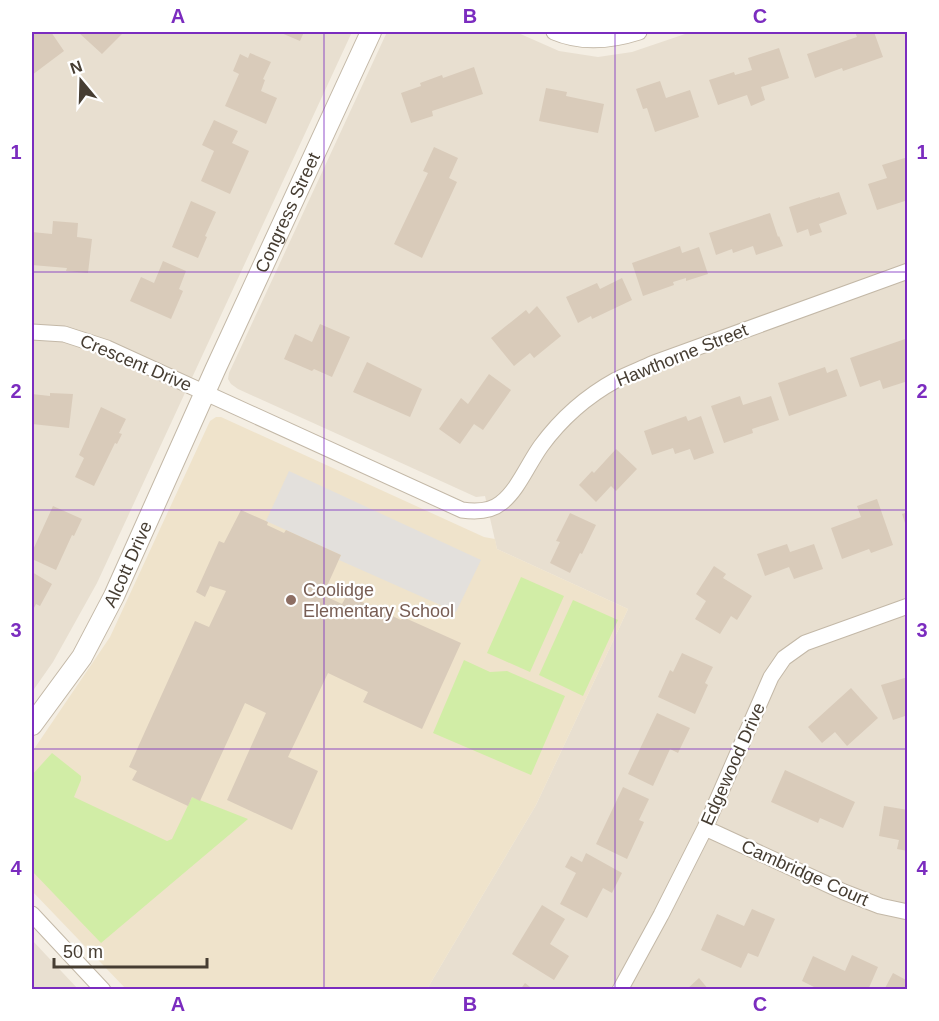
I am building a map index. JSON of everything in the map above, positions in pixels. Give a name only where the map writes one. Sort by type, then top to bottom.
[{"type":"street","name":"Congress Street","points":[[205,393],[371,32]]},
{"type":"street","points":[[554,32],[588,40],[607,39],[639,32]]},
{"type":"street","name":"Hawthorne Street","points":[[205,393],[462,510],[475,512],[488,510],[500,504],[510,494],[540,447],[556,427],[588,399],[616,380],[654,363],[908,272]]},
{"type":"street","name":"Crescent Drive","points":[[32,332],[64,334],[87,340],[205,393]]},
{"type":"street","name":"Alcott Drive","points":[[32,725],[88,647],[114,596],[205,393]]},
{"type":"street","name":"Edgewood Drive","points":[[620,990],[705,828],[771,678],[783,658],[805,643],[908,606]]},
{"type":"street","name":"Cambridge Court","points":[[705,828],[843,892],[880,906],[908,912]]},
{"type":"street","points":[[32,914],[103,990]]},
{"type":"shaded area","points":[[32,32],[352,32],[97,583],[53,662],[32,692]]},
{"type":"shaded area","points":[[387,32],[516,32],[559,51],[598,57],[632,52],[691,32],[907,32],[907,989],[427,989],[536,805],[628,609],[497,549],[485,496],[476,497],[238,389],[228,379]]},
{"type":"shaded area","name":"Coolidge Elementary School","points":[[221,417],[484,537],[495,539],[497,549],[628,609],[536,805],[427,989],[126,989],[32,891],[32,752],[110,637],[210,421]]},
{"type":"shaded area","points":[[289,471],[481,560],[456,612],[339,560],[341,555],[266,521]]},
{"type":"shaded area","points":[[32,940],[78,989],[32,989]]},
{"type":"green space","points":[[521,577],[564,596],[530,672],[487,653]]},
{"type":"green space","points":[[573,600],[618,620],[583,696],[539,675]]},
{"type":"green space","points":[[464,660],[490,672],[507,671],[565,696],[531,775],[433,733]]},
{"type":"green space","points":[[52,753],[81,776],[74,797],[167,841],[172,839],[192,797],[248,819],[101,943],[32,871],[32,775]]},
{"type":"building","points":[[51,32],[64,51],[32,75],[32,34]]},
{"type":"building","points":[[78,32],[124,32],[102,54]]},
{"type":"building","points":[[279,32],[304,32],[300,41]]},
{"type":"building","points":[[855,32],[874,32],[883,57],[815,78],[807,54],[857,37]]},
{"type":"building","points":[[779,48],[789,78],[761,87],[765,100],[751,106],[747,95],[718,105],[709,80],[734,72],[735,75],[752,70],[748,58]]},
{"type":"building","points":[[250,53],[271,62],[263,79],[265,80],[261,91],[277,98],[266,124],[225,106],[239,74],[233,71],[240,54],[248,58]]},
{"type":"building","points":[[474,67],[483,94],[432,111],[433,116],[411,123],[401,93],[442,75],[443,78]]},
{"type":"building","points":[[660,81],[666,98],[690,90],[699,117],[655,132],[647,108],[643,109],[636,89]]},
{"type":"building","points":[[546,88],[567,92],[566,96],[604,104],[598,133],[539,121]]},
{"type":"building","points":[[214,120],[238,131],[232,143],[249,151],[230,194],[201,181],[214,151],[202,145]]},
{"type":"building","points":[[434,147],[458,158],[449,178],[457,182],[422,258],[394,244],[428,173],[423,171]]},
{"type":"building","points":[[908,157],[908,200],[877,210],[868,184],[887,178],[882,165]]},
{"type":"building","points":[[839,192],[847,214],[819,224],[822,232],[810,236],[808,229],[797,233],[789,207]]},
{"type":"building","points":[[191,201],[216,212],[198,258],[172,247]]},
{"type":"building","points":[[770,213],[783,246],[756,255],[753,246],[733,253],[732,249],[716,255],[709,233]]},
{"type":"building","points":[[53,221],[78,223],[77,237],[92,239],[88,273],[66,271],[67,268],[32,265],[32,232],[52,234]]},
{"type":"building","points":[[680,246],[682,253],[699,247],[708,274],[686,281],[686,278],[673,282],[674,285],[643,296],[632,263]]},
{"type":"building","points":[[163,261],[186,271],[179,289],[183,291],[171,319],[130,301],[141,277],[154,283]]},
{"type":"building","points":[[622,278],[632,300],[592,319],[591,316],[578,323],[566,297],[597,283],[600,289]]},
{"type":"building","points":[[537,306],[561,336],[534,358],[530,353],[514,366],[491,338],[526,310],[529,314]]},
{"type":"building","points":[[320,324],[350,337],[332,377],[284,359],[295,334],[312,342]]},
{"type":"building","points":[[908,338],[908,381],[883,389],[880,380],[860,387],[850,358]]},
{"type":"building","points":[[367,362],[422,389],[410,417],[353,392]]},
{"type":"building","points":[[825,367],[827,373],[837,369],[847,396],[789,416],[778,383]]},
{"type":"building","points":[[489,374],[511,390],[483,430],[474,424],[460,444],[439,429],[461,398],[468,404]]},
{"type":"building","points":[[50,393],[73,394],[69,428],[32,424],[32,394],[50,396]]},
{"type":"building","points":[[740,396],[743,405],[771,396],[779,420],[752,429],[753,433],[724,443],[711,406]]},
{"type":"building","points":[[101,407],[126,419],[119,433],[122,434],[117,444],[115,443],[94,486],[75,477],[84,458],[79,455]]},
{"type":"building","points":[[686,416],[688,421],[701,416],[714,453],[694,460],[690,449],[675,454],[673,448],[652,455],[644,431]]},
{"type":"building","points":[[616,449],[637,469],[616,491],[611,486],[596,502],[579,485],[592,471],[594,473]]},
{"type":"building","points":[[877,499],[893,545],[871,553],[869,549],[842,559],[831,528],[861,517],[857,506]]},
{"type":"building","points":[[53,506],[82,519],[56,570],[32,559],[32,552]]},
{"type":"building","points":[[241,510],[268,522],[267,525],[284,533],[286,530],[341,555],[323,595],[342,604],[347,595],[401,620],[403,617],[461,643],[422,729],[363,702],[368,692],[328,673],[288,757],[318,771],[292,830],[227,800],[266,713],[245,703],[200,801],[192,797],[188,806],[132,780],[137,771],[129,767],[195,621],[209,627],[226,591],[210,586],[205,597],[196,592],[219,541],[224,543]]},
{"type":"building","points":[[908,512],[908,529],[907,529],[902,514]]},
{"type":"building","points":[[570,513],[596,525],[570,573],[550,563],[560,542],[556,541]]},
{"type":"building","points":[[787,544],[790,552],[814,544],[823,569],[794,579],[789,567],[765,576],[757,554]]},
{"type":"building","points":[[714,566],[726,574],[723,578],[752,596],[737,620],[731,616],[720,634],[695,619],[706,601],[696,594]]},
{"type":"building","points":[[32,572],[52,584],[40,606],[36,604],[32,612]]},
{"type":"building","points":[[682,653],[713,667],[695,714],[658,697],[670,670],[673,672]]},
{"type":"building","points":[[908,677],[908,715],[893,720],[881,685]]},
{"type":"building","points":[[851,688],[878,718],[847,746],[835,732],[822,743],[808,727]]},
{"type":"building","points":[[657,713],[690,728],[678,753],[670,749],[653,786],[628,774]]},
{"type":"building","points":[[785,770],[855,802],[843,828],[820,818],[818,823],[771,802]]},
{"type":"building","points":[[623,787],[649,799],[639,820],[644,822],[627,859],[596,844]]},
{"type":"building","points":[[884,806],[908,810],[908,851],[897,849],[899,840],[879,836]]},
{"type":"building","points":[[586,853],[622,873],[612,893],[603,888],[587,918],[560,904],[576,873],[565,867],[571,856],[582,862]]},
{"type":"building","points":[[542,905],[565,919],[550,944],[569,956],[554,980],[512,954]]},
{"type":"building","points":[[752,909],[775,919],[758,957],[748,953],[741,968],[701,950],[717,914],[744,926]]},
{"type":"building","points":[[852,955],[878,967],[868,990],[818,990],[802,981],[813,956],[845,971]]},
{"type":"building","points":[[893,973],[908,981],[908,990],[884,990]]},
{"type":"building","points":[[699,978],[709,990],[686,990]]},
{"type":"building","points":[[525,983],[534,990],[520,990]]},
{"type":"place","name":"Coolidge Elementary School","points":[[291,600]]}]
